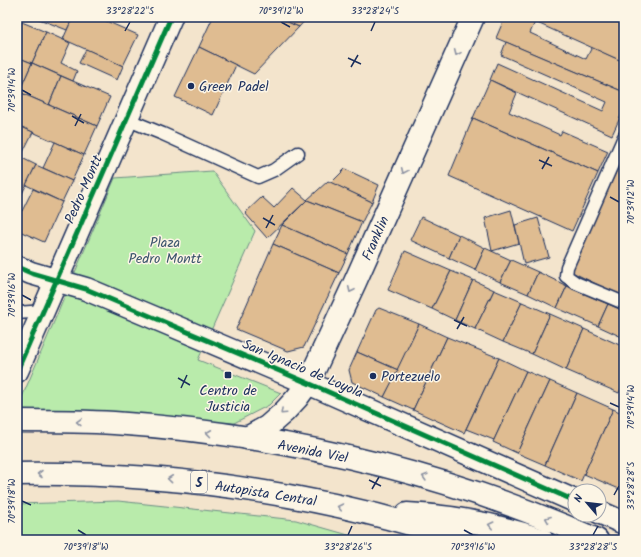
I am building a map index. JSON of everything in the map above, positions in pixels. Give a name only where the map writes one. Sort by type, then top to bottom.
[{"type":"main road","name":"Pedro Montt","points":[[17,371],[171,17]]},
{"type":"main road","name":"Franklin","points":[[247,438],[267,427],[284,412],[308,383],[355,282],[473,17]]},
{"type":"main road","name":"San Ignacio de Loyola","points":[[17,267],[31,273],[86,290],[308,383],[567,497]]},
{"type":"main road","name":"Avenida Viel","points":[[17,421],[114,423],[201,432],[247,438],[344,456],[449,484],[510,504],[562,524],[597,540]]},
{"type":"main road","name":"Autopista Central","points":[[17,474],[93,474],[150,477],[264,491],[322,502],[463,540]]},
{"type":"main road","points":[[378,516],[426,515],[460,519],[520,533],[542,540]]},
{"type":"main road","points":[[607,516],[624,523]]},
{"type":"lane","points":[[126,119],[258,177],[274,170],[298,153]]},
{"type":"lane","points":[[624,137],[567,267],[566,276],[576,283],[624,303]]},
{"type":"lane","points":[[17,313],[44,311]]},
{"type":"green space","name":"Plaza Pedro Montt","points":[[212,171],[255,231],[198,360],[281,393],[269,405],[234,423],[161,420],[17,409],[115,178]]},
{"type":"green space","points":[[118,501],[296,520],[366,540],[17,540],[17,504]]},
{"type":"building","points":[[34,17],[73,17],[67,30]]},
{"type":"building","points":[[73,17],[97,17],[138,35],[123,66],[63,39]]},
{"type":"building","points":[[213,17],[277,17],[299,27],[254,74],[199,47]]},
{"type":"building","points":[[277,17],[308,17],[299,27]]},
{"type":"building","points":[[505,17],[524,17],[535,22],[530,33],[586,59],[592,47],[624,62],[624,92],[496,38]]},
{"type":"building","points":[[524,17],[608,17],[624,24],[624,62]]},
{"type":"building","points":[[608,17],[624,17],[624,24]]},
{"type":"building","points":[[17,20],[46,32],[32,63],[17,57]]},
{"type":"building","points":[[46,32],[70,43],[61,63],[77,71],[73,81],[32,63]]},
{"type":"building","points":[[506,42],[624,92],[624,109],[612,135],[490,80],[497,63],[603,111],[607,102],[501,55]]},
{"type":"building","points":[[199,47],[236,65],[213,115],[175,97]]},
{"type":"building","points":[[86,49],[123,66],[117,80],[79,63]]},
{"type":"building","points":[[17,57],[32,63],[17,97]]},
{"type":"building","points":[[32,63],[61,76],[49,105],[19,92]]},
{"type":"building","points":[[61,76],[110,97],[97,126],[49,105]]},
{"type":"building","points":[[490,80],[517,93],[509,112],[560,135],[562,131],[608,151],[598,173],[473,118]]},
{"type":"building","points":[[19,92],[97,126],[84,155],[17,125],[17,97]]},
{"type":"building","points":[[473,118],[598,173],[572,231],[449,176]]},
{"type":"building","points":[[17,125],[33,132],[17,164]]},
{"type":"building","points":[[55,142],[84,155],[72,181],[43,168]]},
{"type":"building","points":[[624,155],[624,298],[570,271]]},
{"type":"building","points":[[20,157],[36,165],[17,204],[17,164]]},
{"type":"building","points":[[36,165],[72,181],[62,202],[26,185]]},
{"type":"building","points":[[345,169],[379,185],[372,202],[331,183]]},
{"type":"building","points":[[328,181],[372,202],[362,222],[307,200]]},
{"type":"building","points":[[293,188],[307,200],[267,238],[245,213],[262,197],[274,208]]},
{"type":"building","points":[[33,189],[62,202],[44,242],[17,230],[17,208],[22,211]]},
{"type":"building","points":[[307,200],[362,222],[348,254],[282,225]]},
{"type":"building","points":[[511,210],[519,243],[492,251],[485,218]]},
{"type":"building","points":[[421,217],[459,235],[449,258],[410,240]]},
{"type":"building","points":[[538,218],[549,257],[524,264],[515,225]]},
{"type":"building","points":[[282,225],[348,254],[339,273],[273,244]]},
{"type":"building","points":[[459,235],[485,248],[475,270],[449,258]]},
{"type":"building","points":[[273,244],[339,273],[304,347],[288,351],[236,329]]},
{"type":"building","points":[[485,248],[511,260],[500,282],[475,270]]},
{"type":"building","points":[[405,251],[451,271],[432,309],[388,290]]},
{"type":"building","points":[[511,260],[538,272],[528,294],[500,282]]},
{"type":"building","points":[[451,271],[473,280],[455,320],[432,309]]},
{"type":"building","points":[[538,272],[567,286],[557,308],[528,294]]},
{"type":"building","points":[[473,280],[494,290],[475,329],[455,320]]},
{"type":"building","points":[[567,286],[608,304],[598,326],[557,308]]},
{"type":"building","points":[[494,290],[522,302],[503,342],[475,329]]},
{"type":"building","points":[[522,302],[550,314],[532,354],[503,342]]},
{"type":"building","points":[[608,304],[624,311],[624,338],[598,326]]},
{"type":"building","points":[[379,308],[419,324],[398,370],[357,352],[376,310]]},
{"type":"building","points":[[550,314],[584,329],[566,370],[532,354]]},
{"type":"building","points":[[419,324],[447,337],[413,410],[384,397]]},
{"type":"building","points":[[584,329],[624,347],[624,382],[619,393],[566,370]]},
{"type":"building","points":[[447,337],[499,358],[464,433],[413,410]]},
{"type":"building","name":"Portezuelo","points":[[357,352],[398,370],[384,397],[352,382],[349,370]]},
{"type":"building","points":[[499,358],[526,371],[494,440],[466,429]]},
{"type":"building","points":[[526,371],[550,381],[517,453],[493,442]]},
{"type":"building","points":[[550,381],[577,393],[545,465],[517,453]]},
{"type":"building","points":[[577,393],[613,409],[581,481],[545,465]]},
{"type":"building","points":[[613,409],[624,414],[624,491],[584,474]]},
{"type":"cycle path","points":[[17,371],[171,17]]},
{"type":"cycle path","points":[[17,267],[31,273],[86,289],[308,383],[567,497]]},
{"type":"place","name":"Green Padel","points":[[191,86]]},
{"type":"place","name":"Centro de Justicia","points":[[228,375]]},
{"type":"place","name":"Portezuelo","points":[[373,376]]}]
